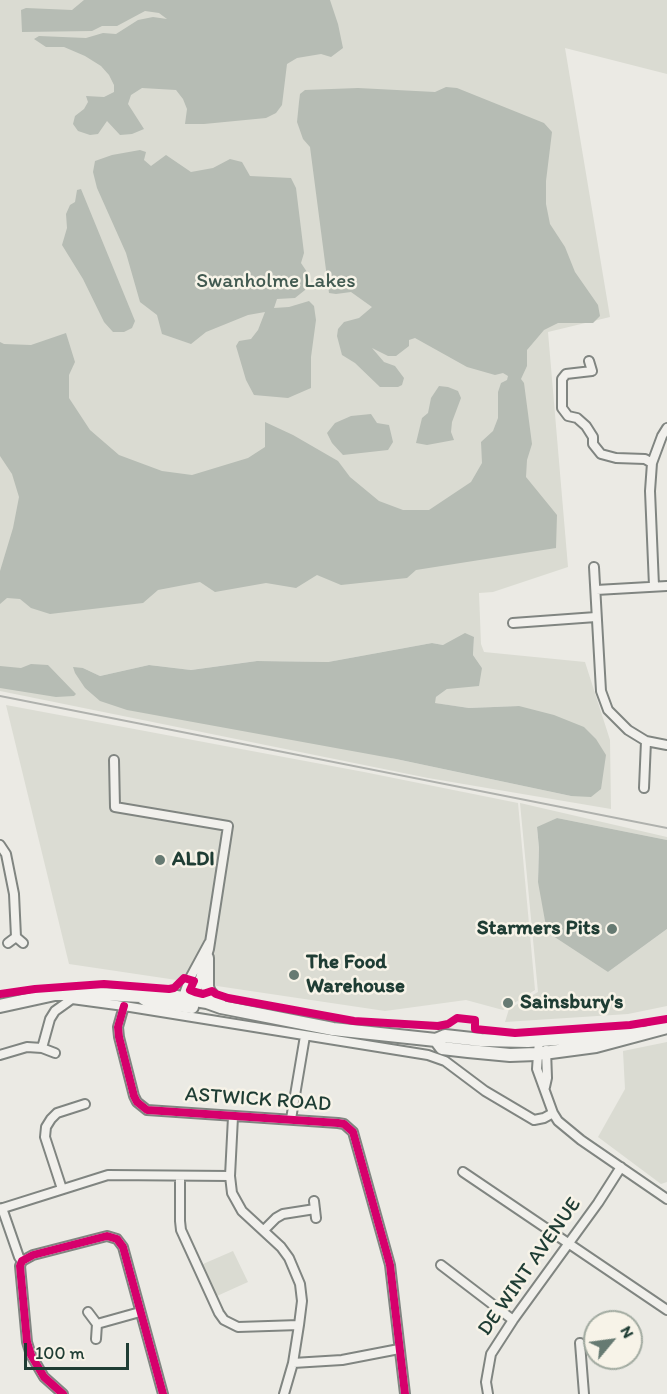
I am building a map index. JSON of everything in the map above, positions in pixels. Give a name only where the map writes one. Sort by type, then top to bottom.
[{"type":"main road","points":[[207,958],[208,990],[221,1007]]},
{"type":"main road","points":[[0,1006],[55,994],[94,993],[141,996],[158,994],[186,1002],[207,1002],[221,1007],[333,1029],[436,1040],[446,1036],[542,1040],[629,1032],[641,1033]]},
{"type":"main road","points":[[436,1040],[442,1048],[510,1055],[542,1054],[611,1043],[667,1027]]},
{"type":"main road","points":[[470,1036],[481,1046],[499,1048],[510,1055]]},
{"type":"street","points":[[589,361],[592,371],[566,374],[562,379],[562,408],[568,416],[577,418],[586,426],[593,437],[593,444],[601,454],[616,458],[645,459],[652,463]]},
{"type":"street","points":[[654,585],[650,491],[652,463],[667,428]]},
{"type":"street","points":[[594,567],[601,691],[608,710],[628,730],[646,741],[667,745]]},
{"type":"street","points":[[596,590],[667,586]]},
{"type":"street","points":[[513,623],[596,616]]},
{"type":"street","points":[[644,788],[646,741]]},
{"type":"street","points":[[114,760],[115,807],[228,826],[207,958],[186,1002]]},
{"type":"street","points":[[0,845],[6,854],[14,894],[16,937],[23,943]]},
{"type":"street","points":[[8,943],[16,937]]},
{"type":"street","points":[[186,1002],[201,953],[210,942]]},
{"type":"street","points":[[42,1048],[50,1019],[55,1011],[69,1001],[124,1006],[428,1055],[445,1061],[485,1091],[534,1119],[544,1118],[553,1113]]},
{"type":"street","name":"ASTWICK ROAD","points":[[124,1006],[118,1027],[119,1037],[134,1096],[141,1107],[152,1112],[339,1123],[344,1124],[353,1132],[390,1265],[405,1394]]},
{"type":"street","points":[[291,1119],[305,1036]]},
{"type":"street","points":[[542,1040],[542,1054],[547,1077],[545,1087],[553,1113],[564,1128],[667,1199]]},
{"type":"street","points":[[0,1055],[21,1048],[42,1048],[55,1053]]},
{"type":"street","points":[[62,1189],[45,1137],[46,1127],[57,1113],[85,1104]]},
{"type":"street","points":[[233,1117],[230,1176],[232,1193],[237,1204],[250,1220],[264,1230],[289,1258],[297,1277],[302,1301],[293,1363],[284,1394]]},
{"type":"street","name":"DE WINT AVENUE","points":[[488,1394],[486,1382],[491,1354],[621,1167]]},
{"type":"street","points":[[463,1172],[667,1310]]},
{"type":"street","points":[[22,1261],[1,1209],[108,1175],[230,1176]]},
{"type":"street","points":[[180,1176],[182,1230],[224,1320],[238,1327],[299,1324]]},
{"type":"street","points":[[264,1230],[283,1214],[315,1209]]},
{"type":"street","points":[[63,1394],[38,1369],[27,1342],[19,1273],[22,1261],[33,1255],[112,1236],[123,1247],[163,1394]]},
{"type":"street","points":[[441,1265],[513,1320]]},
{"type":"street","points":[[88,1312],[97,1324],[96,1339]]},
{"type":"street","points":[[97,1324],[140,1312]]},
{"type":"street","points":[[580,1344],[584,1394]]},
{"type":"street","points":[[293,1363],[342,1360],[399,1349]]},
{"type":"shaded area","points":[[84,0],[330,0],[343,48],[331,57],[321,54],[297,58],[287,64],[282,105],[276,113],[266,118],[185,124],[187,109],[176,90],[142,88],[131,95],[128,104],[144,129],[132,134],[120,135],[107,121],[98,134],[90,135],[78,131],[73,124],[75,116],[84,109],[88,102],[86,96],[104,97],[114,92],[114,85],[109,75],[101,66],[85,56],[64,47],[46,47],[34,39],[39,36],[86,38],[103,33],[116,34],[138,20],[153,17],[167,19],[159,13],[145,11],[117,26],[102,26],[92,31],[22,32],[21,10],[26,8],[72,10]]},
{"type":"shaded area","points":[[446,87],[457,88],[544,123],[552,132],[546,181],[546,204],[550,224],[565,247],[575,272],[598,305],[600,316],[593,323],[558,323],[544,330],[527,350],[527,366],[521,379],[524,383],[532,444],[527,460],[526,477],[557,515],[556,548],[416,570],[407,578],[341,585],[317,575],[296,588],[266,583],[215,592],[200,582],[158,590],[143,603],[50,614],[31,608],[20,599],[7,598],[0,604],[0,571],[13,528],[19,497],[12,474],[0,456],[0,342],[31,345],[66,333],[75,362],[69,375],[69,398],[90,430],[119,455],[162,471],[192,475],[248,458],[265,447],[265,422],[338,461],[350,477],[379,501],[403,510],[429,510],[471,482],[482,463],[481,442],[493,431],[498,418],[498,392],[501,383],[507,380],[508,376],[503,373],[495,375],[467,367],[415,338],[409,340],[409,346],[396,356],[388,356],[372,348],[384,362],[395,366],[404,378],[402,385],[398,387],[380,387],[355,363],[342,355],[337,336],[338,329],[344,322],[359,318],[372,307],[351,292],[329,293],[310,147],[303,139],[297,122],[300,94],[305,90],[358,88],[435,92]]},
{"type":"shaded area","points":[[140,150],[146,152],[144,160],[151,166],[166,155],[191,172],[213,168],[230,159],[242,162],[250,176],[291,178],[296,188],[304,253],[301,263],[309,275],[305,290],[295,298],[277,299],[274,308],[289,307],[309,301],[314,306],[316,320],[311,357],[311,388],[288,398],[254,395],[246,380],[236,346],[239,341],[251,339],[258,330],[265,312],[248,315],[206,332],[191,344],[162,334],[157,315],[140,302],[126,253],[97,188],[93,172],[95,161]]},
{"type":"shaded area","points":[[81,189],[135,321],[132,328],[124,332],[113,332],[104,322],[83,279],[62,245],[67,228],[66,214],[70,205],[75,202],[77,190]]},
{"type":"shaded area","points":[[439,386],[458,391],[461,398],[452,422],[451,432],[454,440],[427,445],[416,443],[422,418],[428,413],[431,398]]},
{"type":"shaded area","points":[[371,414],[377,423],[389,425],[393,442],[388,450],[343,455],[332,443],[327,433],[335,423],[351,416]]},
{"type":"shaded area","points":[[465,633],[474,637],[473,655],[482,668],[479,686],[447,689],[436,697],[435,703],[469,708],[519,706],[554,715],[584,727],[596,739],[606,755],[601,789],[591,797],[571,796],[396,759],[127,710],[100,701],[85,688],[73,667],[83,668],[100,676],[149,665],[191,670],[257,661],[328,662],[432,643],[443,645]]},
{"type":"shaded area","points":[[31,664],[48,665],[76,694],[56,697],[0,688],[0,666],[21,668]]},
{"type":"shaded area","points":[[6,705],[518,803],[535,990],[503,1010],[466,1000],[385,1011],[69,964]]},
{"type":"shaded area","points":[[557,818],[667,840],[667,929],[608,972],[547,932],[538,882],[537,827]]},
{"type":"green space","name":"Swanholme Lakes","points":[[0,0],[667,0],[667,74],[565,48],[610,317],[548,332],[568,567],[493,592],[479,593],[481,644],[484,652],[585,662],[610,740],[611,809],[428,778],[0,691]],"holes":[[[474,637],[473,655],[482,668],[436,697],[434,703],[469,708],[519,706],[571,796],[396,759],[85,688],[83,668],[100,676],[149,665],[191,670],[257,661],[328,662],[432,643],[443,645]]]},
{"type":"green space","points":[[520,803],[667,837],[667,840],[557,818],[537,828],[538,882],[608,972],[667,929],[667,1006],[628,1014],[505,1022],[509,1009],[538,992]]},
{"type":"green space","points":[[667,1042],[667,1182],[661,1184],[598,1137],[625,1089],[623,1051]]},
{"type":"green space","points":[[233,1251],[248,1282],[217,1296],[203,1264]]},
{"type":"railway","points":[[0,696],[667,828]]},
{"type":"cycle path","points":[[0,994],[104,984],[169,989],[174,988],[184,978],[194,981],[190,990],[195,992],[203,994],[212,991],[228,998],[354,1021],[438,1026],[448,1024],[457,1018],[475,1020],[475,1029],[515,1033],[630,1025],[667,1019]]},
{"type":"cycle path","points":[[124,1006],[118,1027],[119,1037],[134,1096],[137,1102],[147,1110],[338,1123],[344,1124],[353,1132],[390,1265],[405,1394]]},
{"type":"cycle path","points":[[63,1394],[44,1377],[31,1355],[27,1342],[20,1266],[22,1261],[33,1255],[107,1236],[117,1239],[123,1247],[163,1394]]},
{"type":"place","name":"ALDI","points":[[160,860]]},
{"type":"place","name":"Starmers Pits","points":[[612,929]]},
{"type":"place","name":"The Food Warehouse","points":[[294,975]]},
{"type":"place","name":"Sainsbury's","points":[[508,1003]]}]
